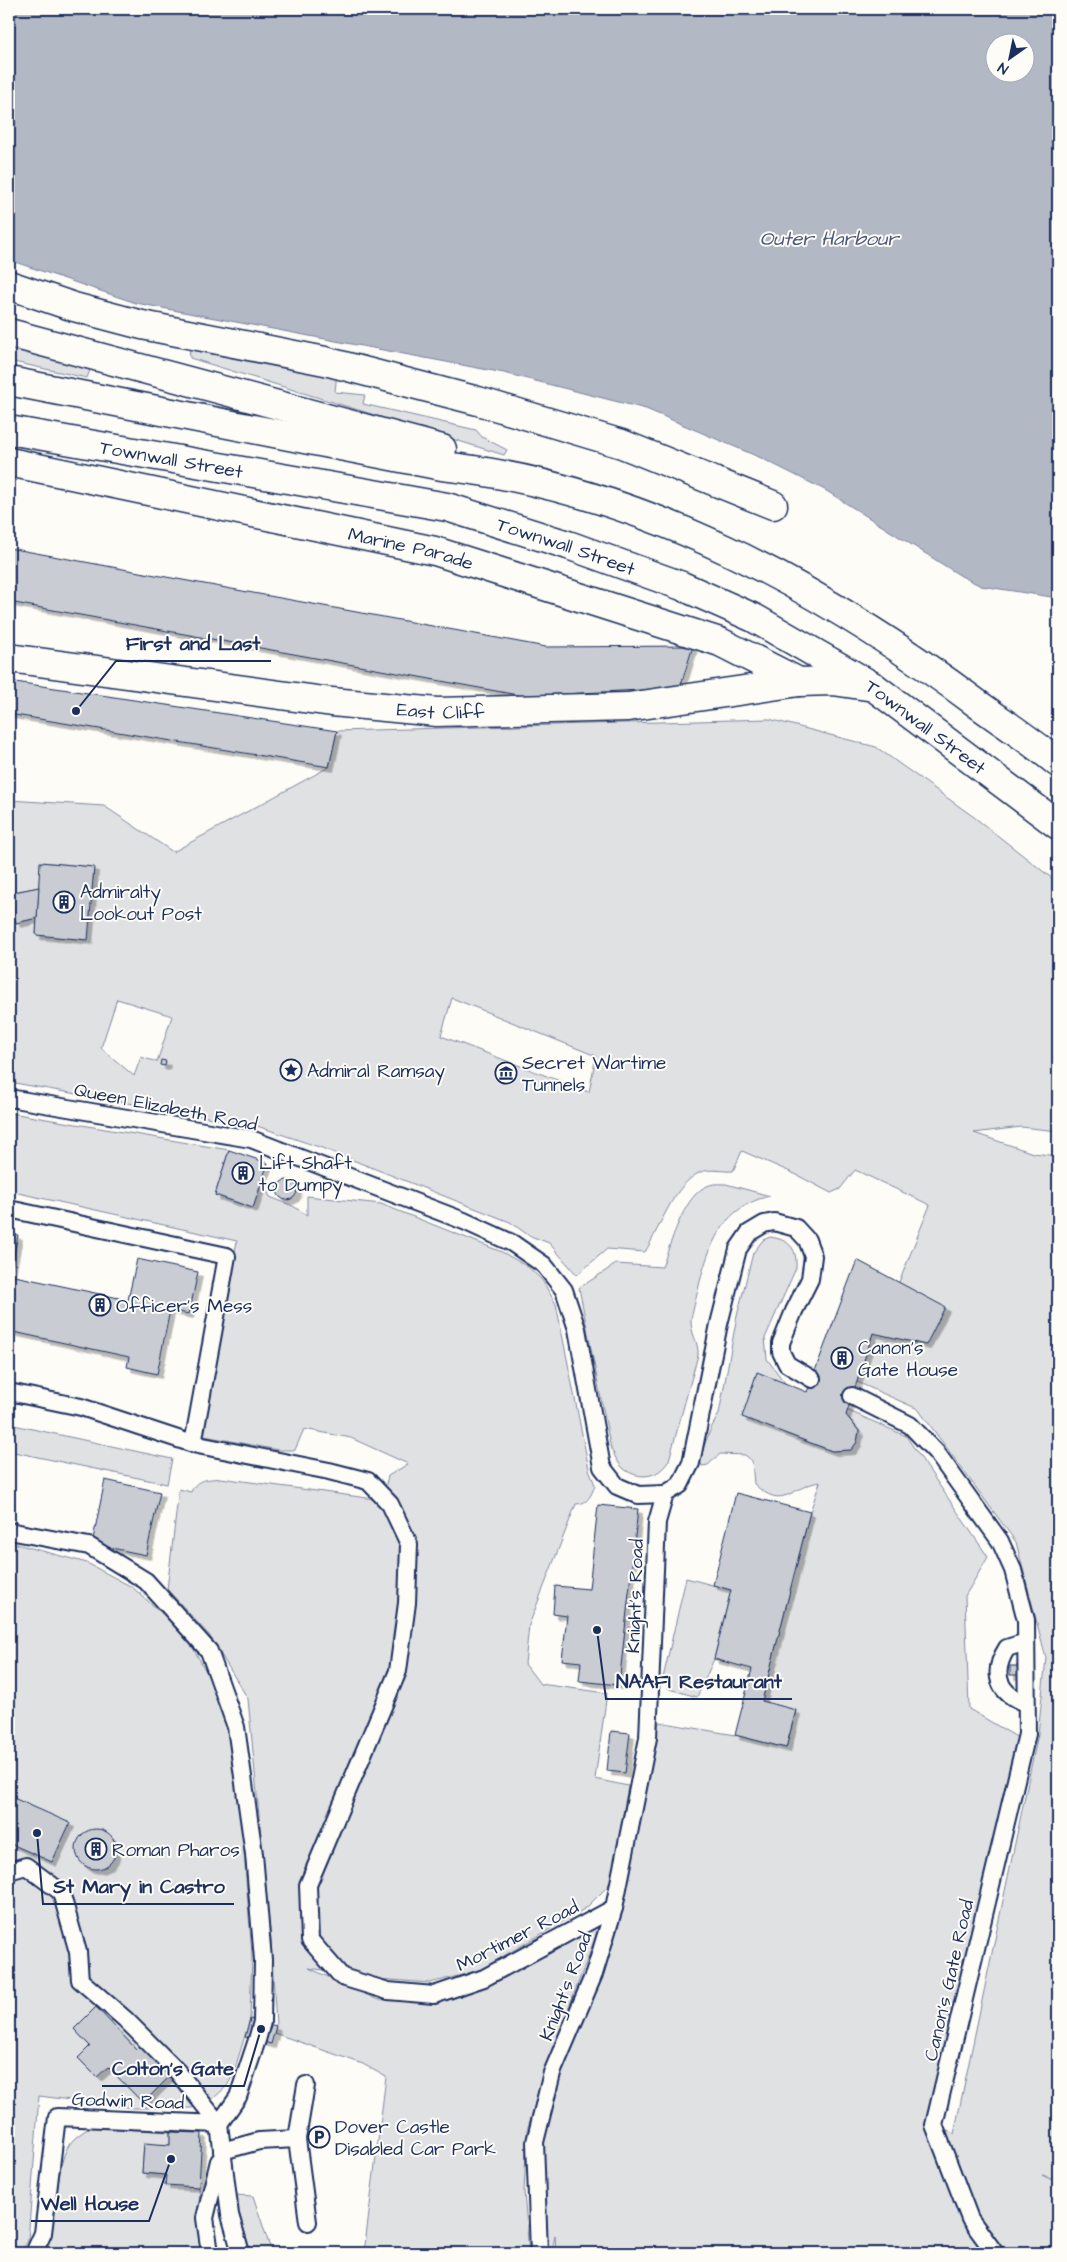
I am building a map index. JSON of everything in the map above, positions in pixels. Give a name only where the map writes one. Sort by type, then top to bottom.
[{"type":"main road","points":[[9,285],[74,307],[142,325],[325,361],[478,401],[622,444],[773,505]]},
{"type":"main road","points":[[9,333],[450,451],[492,471]]},
{"type":"main road","points":[[9,382],[442,466],[492,471],[607,502],[686,532],[737,555],[827,602],[933,671],[1057,761]]},
{"type":"main road","name":"Townwall Street","points":[[9,430],[448,507],[568,545],[682,586],[754,618],[874,687],[1058,825]]},
{"type":"main road","name":"Marine Parade","points":[[9,462],[435,551],[720,642],[799,682]]},
{"type":"main road","name":"East Cliff","points":[[9,658],[332,702],[437,712],[628,707],[799,682],[833,682],[874,687]]},
{"type":"lane","name":"Queen Elizabeth Road","points":[[9,1098],[251,1139],[464,1222],[512,1243],[544,1265],[564,1290],[577,1330],[602,1467],[617,1486],[638,1495],[664,1494]]},
{"type":"lane","points":[[9,1209],[227,1256],[193,1444]]},
{"type":"lane","points":[[664,1494],[680,1485],[691,1463],[719,1324],[738,1249],[749,1233],[764,1224],[774,1222],[796,1228],[807,1240],[813,1256],[810,1279],[794,1311],[781,1344],[781,1352],[786,1364],[812,1379]]},
{"type":"lane","name":"Mortimer Road","points":[[9,1392],[81,1407],[193,1444],[329,1471],[368,1481],[390,1504],[409,1544],[407,1603],[398,1671],[308,1885],[310,1940],[342,1977],[388,1991],[434,1995],[484,1978],[614,1908]]},
{"type":"lane","name":"Canon's Gate Road","points":[[852,1396],[910,1425],[936,1452],[1000,1541],[1013,1570],[1026,1620],[1027,1734],[934,2125],[970,2219],[995,2253]]},
{"type":"lane","name":"Knight's Road","points":[[539,2253],[535,2142],[552,2073],[594,1974],[614,1908],[648,1738],[657,1522],[664,1494]]},
{"type":"lane","points":[[9,1530],[88,1546],[146,1581],[209,1651],[236,1727],[254,1854],[263,1960],[262,2022],[258,2040],[238,2097],[219,2124]]},
{"type":"lane","points":[[1026,1642],[1007,1648],[998,1670],[1000,1682],[1009,1696],[1026,1703]]},
{"type":"lane","points":[[9,1871],[26,1866],[61,1892],[78,1952],[80,1980],[125,2019],[178,2071],[219,2124],[230,2215],[241,2253]]},
{"type":"lane","points":[[306,2085],[297,2139],[308,2222]]},
{"type":"lane","name":"Godwin Road","points":[[34,2253],[43,2234],[57,2117],[219,2124]]},
{"type":"lane","points":[[222,2151],[258,2141],[297,2139]]},
{"type":"lane","points":[[210,2253],[205,2218],[222,2151]]},
{"type":"shaded area","points":[[189,345],[337,372],[335,392],[365,395],[363,404],[476,430],[482,437],[507,450],[504,455],[190,358]]},
{"type":"shaded area","points":[[9,346],[90,370],[87,378],[9,361]]},
{"type":"shaded area","points":[[769,719],[876,747],[974,817],[1058,883],[1058,1131],[1021,1127],[974,1133],[1033,1153],[1058,1156],[1058,2180],[1042,2175],[1058,2183],[1058,2253],[556,2253],[555,2235],[552,2253],[550,2253],[539,2181],[540,2146],[556,2074],[621,1911],[659,1722],[735,1735],[786,1748],[796,1711],[762,1701],[810,1512],[820,1482],[810,1484],[787,1495],[773,1496],[754,1484],[752,1461],[745,1455],[720,1454],[708,1465],[702,1466],[699,1459],[711,1428],[719,1414],[737,1316],[753,1253],[763,1240],[770,1237],[783,1240],[791,1246],[796,1261],[796,1268],[765,1338],[767,1359],[785,1383],[785,1433],[832,1451],[851,1450],[857,1442],[859,1431],[846,1415],[847,1410],[906,1436],[988,1557],[965,1596],[969,1709],[1025,1742],[934,2125],[954,2134],[1038,1734],[1046,1658],[1016,1542],[918,1409],[857,1382],[873,1333],[900,1280],[930,1205],[855,1170],[840,1189],[831,1193],[795,1174],[742,1151],[733,1171],[713,1170],[701,1172],[683,1186],[668,1207],[645,1252],[607,1249],[577,1275],[549,1243],[528,1235],[510,1222],[322,1148],[257,1126],[9,1082],[9,893],[9,800],[104,806],[173,852],[329,767],[337,731]],"holes":[[[41,862],[94,867],[87,940],[36,935],[37,918],[16,923],[9,893],[39,887]],[[452,998],[596,1056],[589,1092],[441,1036]],[[117,999],[172,1016],[157,1062],[141,1057],[134,1076],[101,1048]]]},
{"type":"shaded area","points":[[11,1113],[229,1150],[215,1195],[253,1208],[261,1184],[265,1186],[270,1197],[293,1206],[307,1215],[307,1196],[381,1204],[502,1252],[528,1267],[542,1280],[556,1304],[589,1469],[595,1485],[586,1501],[576,1504],[529,1625],[525,1664],[540,1684],[607,1693],[595,1779],[628,1786],[612,1877],[608,1886],[586,1908],[478,1971],[430,1983],[379,1979],[309,1968],[378,2000],[406,1998],[433,2002],[603,1918],[553,2049],[527,2130],[524,2191],[529,2253],[364,2253],[386,2077],[363,2064],[274,2033],[276,2025],[271,1942],[248,1699],[209,1635],[167,1589],[179,1489],[191,1492],[193,1487],[199,1482],[221,1478],[382,1500],[388,1476],[408,1464],[351,1438],[304,1429],[295,1450],[278,1450],[199,1435],[237,1241],[9,1191]]},
{"type":"shaded area","points":[[726,1184],[770,1196],[750,1203],[734,1214],[722,1227],[713,1243],[700,1280],[691,1319],[698,1355],[669,1460],[660,1470],[649,1475],[643,1476],[630,1473],[618,1462],[611,1449],[579,1288],[616,1264],[662,1267],[674,1233],[693,1198],[710,1185]]},
{"type":"shaded area","points":[[9,1424],[172,1459],[167,1484],[9,1451]]},
{"type":"shaded area","points":[[9,1542],[87,1563],[132,1587],[174,1624],[193,1648],[213,1684],[228,1727],[243,1839],[252,1954],[250,2019],[233,2075],[227,2086],[214,2098],[192,2108],[134,2108],[39,2096],[28,2241],[23,2248],[9,2247]]},
{"type":"shaded area","points":[[686,1578],[731,1590],[714,1659],[697,1697],[669,1689],[663,1678]]},
{"type":"shaded area","points":[[90,2127],[170,2132],[170,2145],[144,2144],[142,2173],[166,2175],[165,2184],[199,2187],[203,2253],[43,2253],[53,2225],[62,2161],[74,2139]]},
{"type":"shaded area","points":[[234,2195],[253,2196],[272,2253],[251,2253]]},
{"type":"water","name":"Outer Harbour","points":[[9,9],[1058,9],[1058,598],[981,586],[961,576],[825,490],[761,458],[646,409],[504,373],[136,303],[9,260]]},
{"type":"building","points":[[9,548],[546,647],[693,646],[680,688],[523,696],[9,602]]},
{"type":"building","points":[[9,681],[337,731],[329,767],[9,714]]},
{"type":"building","name":"Admiralty Lookout Post","points":[[40,862],[94,867],[88,940],[36,935]]},
{"type":"building","points":[[39,887],[37,918],[16,923],[9,893]]},
{"type":"building","points":[[161,1060],[166,1061],[165,1066],[160,1065]]},
{"type":"building","name":"Lift Shaft to Dumpy","points":[[229,1150],[268,1163],[253,1208],[215,1195]]},
{"type":"building","points":[[287,1180],[294,1183],[297,1190],[294,1197],[287,1200],[280,1197],[277,1190],[280,1183]]},
{"type":"building","name":"Officer's Mess","points":[[9,1233],[18,1235],[10,1275],[128,1300],[137,1259],[198,1272],[189,1314],[170,1310],[157,1374],[127,1367],[129,1357],[9,1331]]},
{"type":"building","name":"Canon's Gate House","points":[[857,1260],[945,1307],[926,1345],[873,1333],[846,1415],[859,1431],[857,1442],[851,1450],[832,1451],[742,1417],[757,1372],[807,1392]]},
{"type":"building","points":[[105,1480],[160,1492],[146,1555],[92,1544]]},
{"type":"building","points":[[736,1493],[810,1512],[762,1701],[796,1710],[786,1748],[735,1735],[752,1669],[714,1659],[731,1590],[713,1585]]},
{"type":"building","points":[[598,1505],[638,1509],[619,1685],[579,1681],[581,1662],[562,1660],[567,1616],[553,1614],[555,1586],[589,1589]]},
{"type":"building","points":[[1010,1666],[1018,1666],[1018,1675],[1010,1675]]},
{"type":"building","points":[[611,1731],[630,1733],[625,1773],[607,1771]]},
{"type":"building","points":[[9,1796],[70,1823],[52,1862],[9,1843]]},
{"type":"building","name":"Roman Pharos","points":[[92,1829],[100,1829],[107,1832],[113,1838],[116,1849],[113,1860],[107,1866],[100,1869],[92,1869],[85,1866],[79,1860],[76,1853],[76,1845],[79,1838],[85,1832]]},
{"type":"building","points":[[96,2007],[137,2050],[142,2045],[171,2075],[143,2103],[108,2067],[97,2077],[78,2058],[90,2046],[74,2029]]},
{"type":"building","points":[[250,2019],[276,2026],[271,2044],[245,2037]]},
{"type":"building","points":[[170,2132],[202,2133],[199,2187],[165,2185],[166,2175],[142,2173],[144,2143],[170,2145]]},
{"type":"place","name":"First and Last","points":[[76,711]]},
{"type":"place","name":"Admiralty Lookout Post","points":[[64,902]]},
{"type":"place","name":"Admiral Ramsay","points":[[291,1070]]},
{"type":"place","name":"Secret Wartime Tunnels","points":[[506,1073]]},
{"type":"place","name":"Lift Shaft to Dumpy","points":[[243,1173]]},
{"type":"place","name":"Officer's Mess","points":[[100,1305]]},
{"type":"place","name":"Canon's Gate House","points":[[842,1358]]},
{"type":"place","name":"NAAFI Restaurant","points":[[597,1630]]},
{"type":"place","name":"St Mary in Castro","points":[[37,1833]]},
{"type":"place","name":"Roman Pharos","points":[[96,1849]]},
{"type":"place","name":"Colton's Gate","points":[[261,2029]]},
{"type":"place","name":"Dover Castle Disabled Car Park","points":[[319,2137]]},
{"type":"place","name":"Well House","points":[[171,2159]]}]
